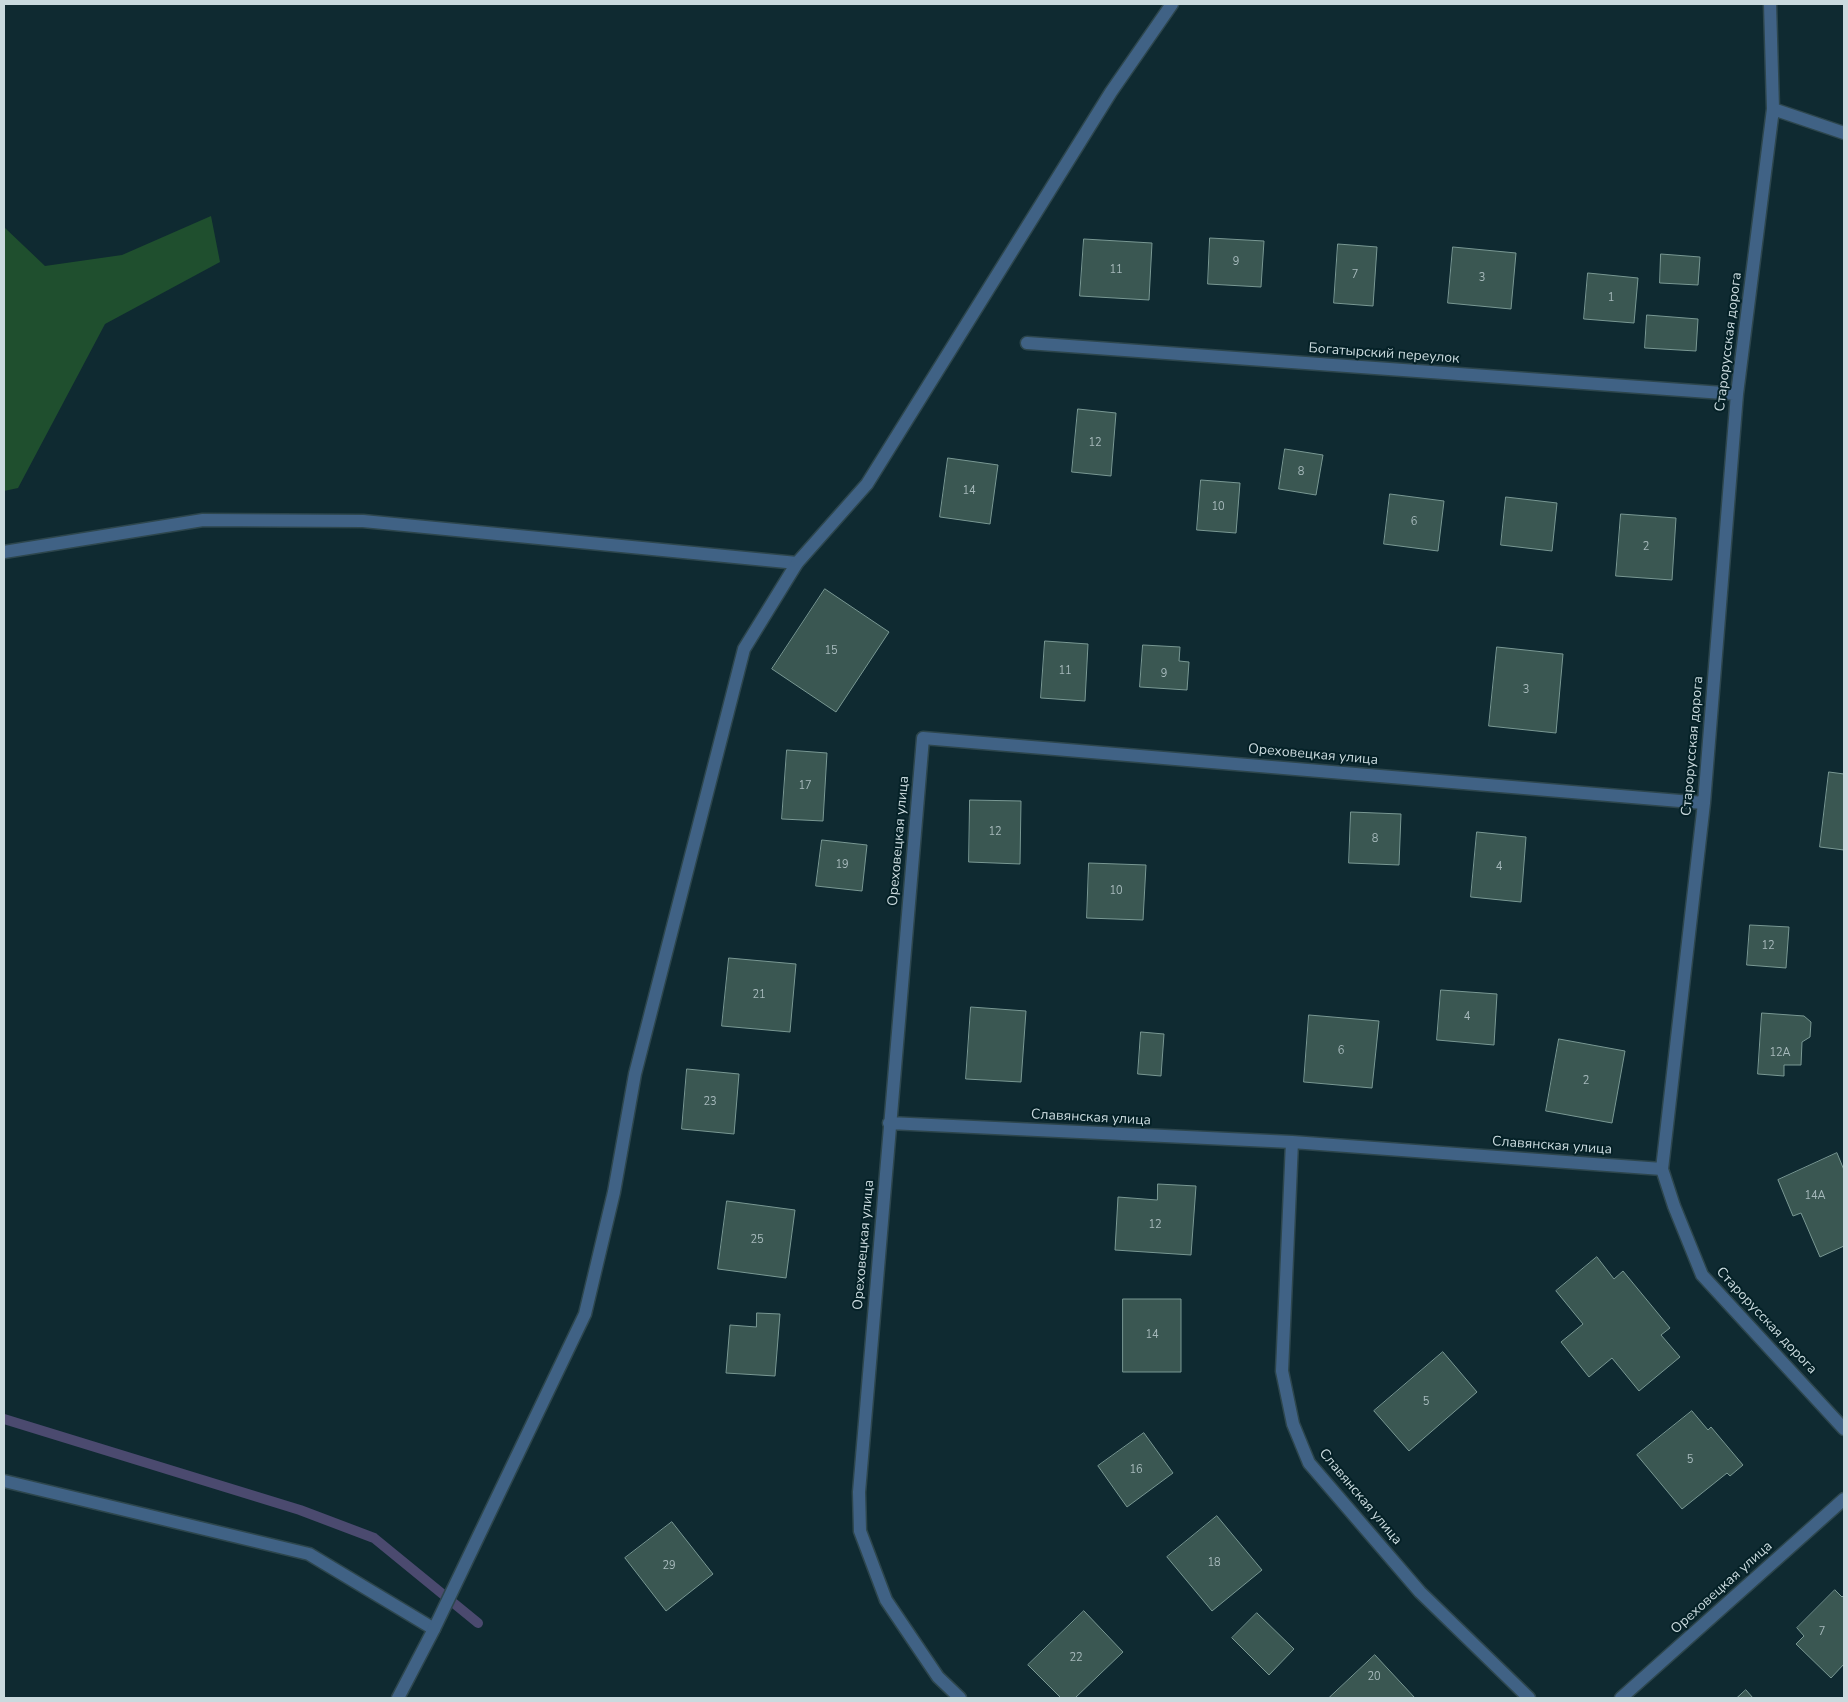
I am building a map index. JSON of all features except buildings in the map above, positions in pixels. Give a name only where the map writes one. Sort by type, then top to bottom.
[{"type":"street","points":[[398,1698],[434,1629],[585,1314],[614,1192],[635,1074],[744,649],[797,563],[867,484],[1110,92],[1172,4]]},
{"type":"street","name":"Старорусская дорога","points":[[1770,4],[1773,108],[1738,394],[1704,803],[1662,1169],[1674,1206],[1702,1275],[1844,1428]]},
{"type":"street","points":[[1773,108],[1844,133]]},
{"type":"street","name":"Богатырский переулок","points":[[1027,343],[1738,394]]},
{"type":"street","points":[[4,552],[203,520],[363,521],[797,563]]},
{"type":"street","name":"Ореховецкая улица","points":[[960,1698],[938,1677],[886,1600],[860,1531],[859,1492],[923,738],[1704,803]]},
{"type":"street","name":"Славянская улица","points":[[889,1123],[1292,1142],[1662,1169]]},
{"type":"street","name":"Славянская улица","points":[[1292,1142],[1282,1371],[1293,1424],[1309,1463],[1420,1592],[1529,1698]]},
{"type":"street","points":[[4,1481],[309,1554],[434,1629]]},
{"type":"street","name":"Ореховецкая улица","points":[[1620,1698],[1844,1499]]},
{"type":"green space","points":[[211,216],[220,262],[105,324],[18,488],[4,491],[4,227],[45,266],[122,255]]},
{"type":"waterway","points":[[4,1419],[300,1510],[374,1538],[478,1623]]}]
